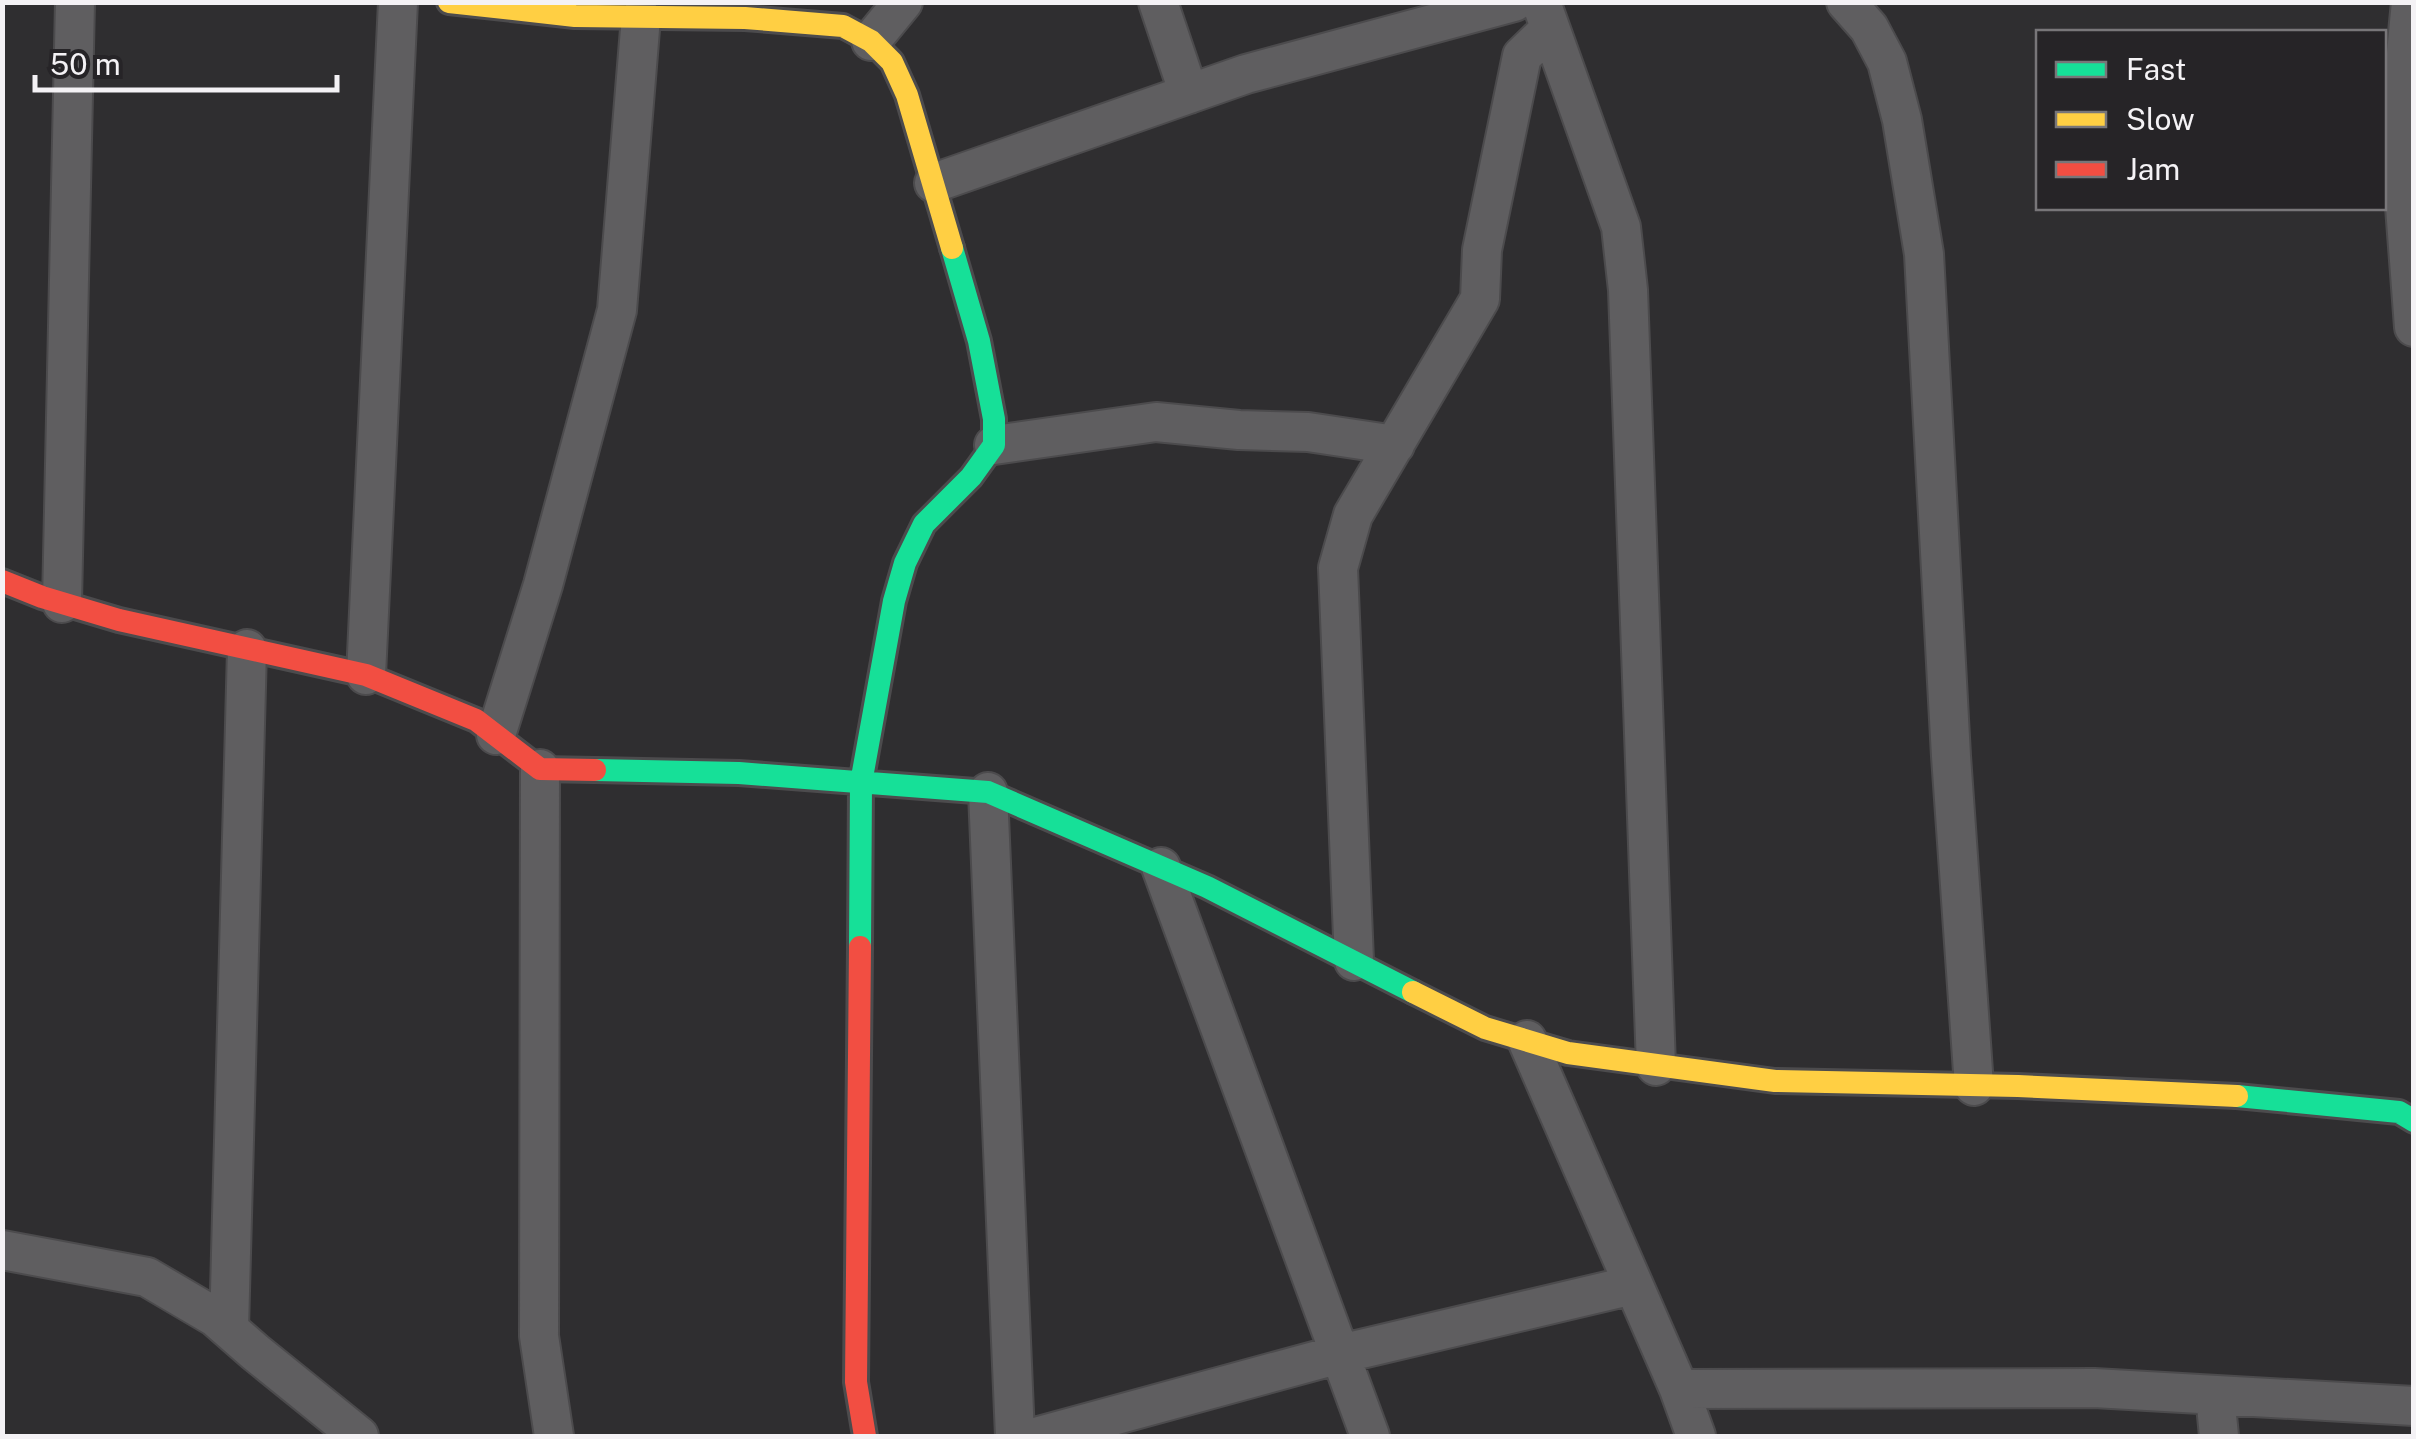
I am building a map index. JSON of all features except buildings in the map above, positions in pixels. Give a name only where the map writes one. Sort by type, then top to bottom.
[{"type":"street","points":[[62,603],[75,2]]},
{"type":"street","points":[[366,675],[398,2]]},
{"type":"street","points":[[449,2],[574,16],[641,17],[746,10],[844,26],[872,41],[892,62],[907,96],[980,341],[994,419],[994,445],[971,476],[924,524],[906,563],[894,601],[861,783],[856,1382],[865,1436]]},
{"type":"street","points":[[872,41],[903,2]]},
{"type":"street","points":[[1158,2],[1189,94]]},
{"type":"street","points":[[934,183],[1246,74],[1514,2]]},
{"type":"street","points":[[1846,2],[1869,28],[1886,62],[1902,120],[1924,254],[1951,756],[1974,1086]]},
{"type":"street","points":[[2412,2],[2399,126],[2410,224],[2414,327]]},
{"type":"street","points":[[1546,16],[1621,227],[1628,290],[1656,1066]]},
{"type":"street","points":[[1354,961],[1338,568],[1353,515],[1480,299],[1482,250],[1522,56],[1546,16]]},
{"type":"street","points":[[496,735],[543,585],[618,310],[641,17]]},
{"type":"street","points":[[994,445],[1156,422],[1308,432],[1395,445]]},
{"type":"street","points":[[2,581],[119,620],[366,675],[476,720],[540,769],[739,773],[988,792],[1206,887],[1485,1028],[1568,1053],[1776,1081],[2268,1098],[2398,1112],[2414,1121]]},
{"type":"street","points":[[229,1329],[247,649]]},
{"type":"street","points":[[540,769],[539,1336],[554,1436]]},
{"type":"street","points":[[988,792],[1037,1436],[1340,1354],[1634,1285]]},
{"type":"street","points":[[1161,868],[1370,1436]]},
{"type":"street","points":[[1527,1040],[1696,1436]]},
{"type":"street","points":[[2,1250],[147,1278],[215,1317],[359,1436]]},
{"type":"street","points":[[1679,1389],[2094,1388],[2414,1406]]},
{"type":"street","points":[[2215,1395],[2218,1436]]},
{"type":"traffic: fast","points":[[860,947],[861,783],[894,601],[905,563],[924,524],[971,477],[994,445],[994,419],[979,341],[952,248]]},
{"type":"traffic: fast","points":[[595,770],[739,773],[988,792],[1207,887],[1413,992]]},
{"type":"traffic: fast","points":[[2237,1096],[2399,1112],[2414,1121]]},
{"type":"traffic: slow","points":[[449,2],[575,16],[745,18],[843,26],[871,41],[892,62],[907,95],[952,248]]},
{"type":"traffic: slow","points":[[1413,992],[1485,1028],[1568,1053],[1775,1081],[2237,1096]]},
{"type":"traffic: jam","points":[[2,581],[119,620],[366,675],[476,720],[540,769],[595,770]]},
{"type":"traffic: jam","points":[[860,947],[856,1382],[865,1436]]}]
